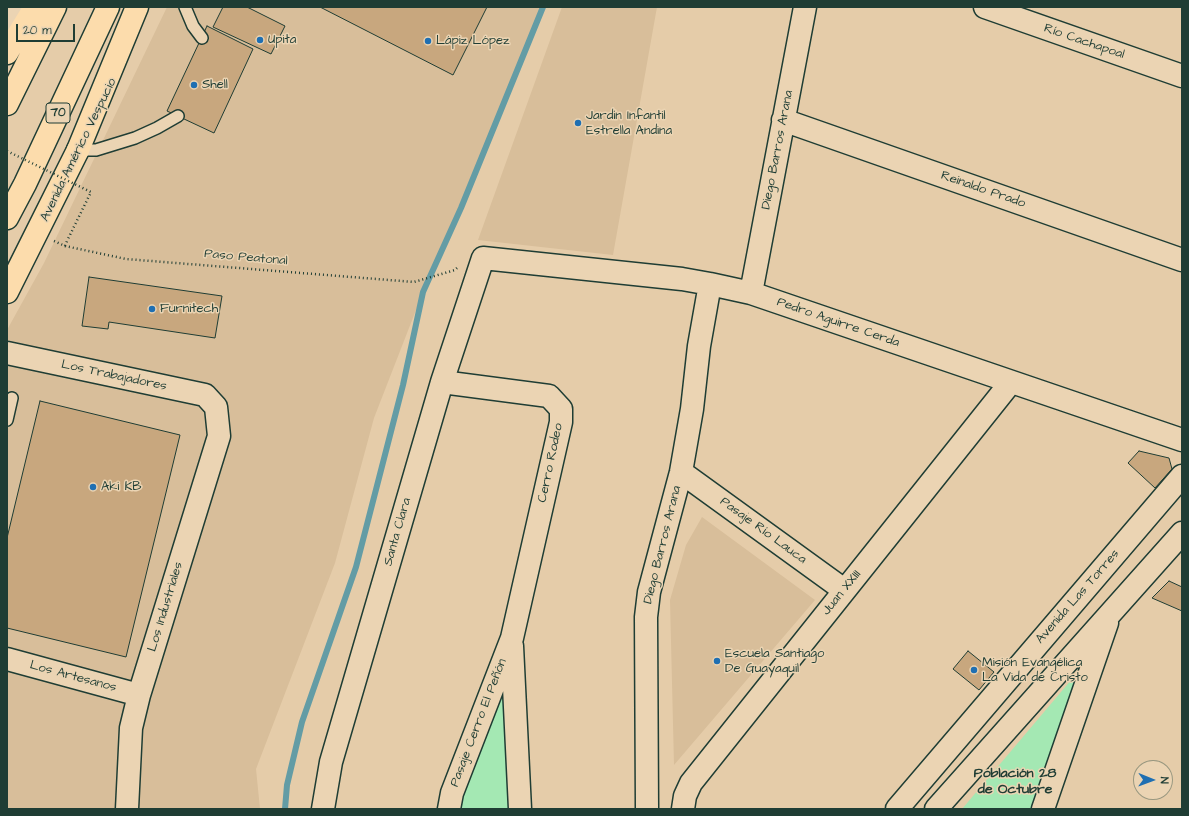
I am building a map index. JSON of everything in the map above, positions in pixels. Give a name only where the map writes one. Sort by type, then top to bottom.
[{"type":"main road","points":[[7,53],[35,7]]},
{"type":"main road","points":[[7,104],[55,7]]},
{"type":"main road","name":"70","points":[[7,218],[25,184],[108,7]]},
{"type":"main road","points":[[78,150],[137,7]]},
{"type":"main road","name":"Avenida Américo Vespucio","points":[[7,292],[38,233],[78,150]]},
{"type":"street","points":[[7,22],[14,7]]},
{"type":"street","name":"Avenida Américo Vespucio","points":[[78,150],[148,7]]},
{"type":"street","name":"Diego Barros Arana","points":[[751,293],[805,7]]},
{"type":"street","name":"Río Cachapoal","points":[[985,7],[1182,76]]},
{"type":"street","name":"Reinaldo Prado","points":[[784,120],[1182,260]]},
{"type":"street","name":"Pedro Aguirre Cerda","points":[[483,258],[675,278],[751,293],[1182,440]]},
{"type":"street","name":"Santa Clara","points":[[323,809],[331,762],[442,382],[483,258]]},
{"type":"street","name":"Diego Barros Arana","points":[[647,809],[646,618],[649,592],[681,472],[692,409],[699,346],[710,284]]},
{"type":"street","name":"Los Trabajadores","points":[[7,353],[205,395],[216,407]]},
{"type":"street","name":"Cerro Rodeo","points":[[442,382],[549,396],[561,409],[561,422],[512,638]]},
{"type":"street","name":"Juan XXIII","points":[[683,809],[685,796],[691,783],[1011,382]]},
{"type":"street","name":"Los Industriales","points":[[127,809],[131,728],[219,436],[216,407]]},
{"type":"street","name":"Pasaje Río Lauca","points":[[681,472],[844,590]]},
{"type":"street","name":"Avenida Las Torres","points":[[897,809],[1182,476]]},
{"type":"street","points":[[936,809],[1182,533]]},
{"type":"street","points":[[1043,809],[1111,612]]},
{"type":"street","points":[[512,638],[520,809]]},
{"type":"street","name":"Pasaje Cerro El Peñón","points":[[449,809],[452,793],[512,638]]},
{"type":"street","name":"Los Artesanos","points":[[7,659],[140,695]]},
{"type":"lane","points":[[184,7],[193,26],[202,38]]},
{"type":"lane","points":[[78,150],[96,150],[135,138],[178,116]]},
{"type":"lane","points":[[7,420],[12,398]]},
{"type":"path","points":[[7,151],[91,192],[65,246]]},
{"type":"path","name":"Paso Peatonal","points":[[38,233],[65,246],[126,259],[414,282],[455,270]]},
{"type":"shaded area","points":[[167,7],[543,7],[423,292],[374,418],[335,563],[256,769],[260,809],[7,809],[7,330],[44,263]]},
{"type":"shaded area","name":"Jardín Infantil Estrella Andina","points":[[562,7],[657,7],[613,255],[478,240]]},
{"type":"shaded area","name":"Escuela Santiago De Guayaquil","points":[[702,517],[815,600],[674,765],[670,600],[686,545]]},
{"type":"green space","points":[[1088,660],[1036,809],[962,809]]},
{"type":"green space","points":[[506,664],[512,809],[453,809]]},
{"type":"building","name":"Upita","points":[[223,7],[247,7],[285,26],[271,54],[213,27]]},
{"type":"building","name":"Lápiz López","points":[[320,7],[487,7],[453,75]]},
{"type":"building","points":[[207,26],[253,49],[214,133],[167,111]]},
{"type":"building","name":"Furnitech","points":[[89,277],[222,296],[215,338],[109,322],[108,329],[82,326]]},
{"type":"building","name":"Aki KB","points":[[40,401],[180,435],[126,657],[7,628],[7,538]]},
{"type":"building","points":[[1139,451],[1169,458],[1172,469],[1155,488],[1128,463]]},
{"type":"building","points":[[1169,581],[1182,587],[1182,611],[1152,598]]},
{"type":"building","name":"Misión Evangélica La Vida de Cristo","points":[[968,651],[994,672],[979,690],[953,669]]},
{"type":"waterway","points":[[285,809],[287,785],[302,722],[356,567],[403,385],[423,292],[461,208],[543,7]]},
{"type":"place","name":"Upita","points":[[260,40]]},
{"type":"place","name":"Lápiz López","points":[[428,41]]},
{"type":"place","name":"Shell","points":[[194,85]]},
{"type":"place","name":"Jardín Infantil Estrella Andina","points":[[578,123]]},
{"type":"place","name":"Furnitech","points":[[152,309]]},
{"type":"place","name":"Aki KB","points":[[93,487]]},
{"type":"place","name":"Escuela Santiago De Guayaquil","points":[[717,661]]},
{"type":"place","name":"Misión Evangélica La Vida de Cristo","points":[[974,670]]},
{"type":"district","name":"Población 28 de Octubre","points":[[1015,782]]}]
